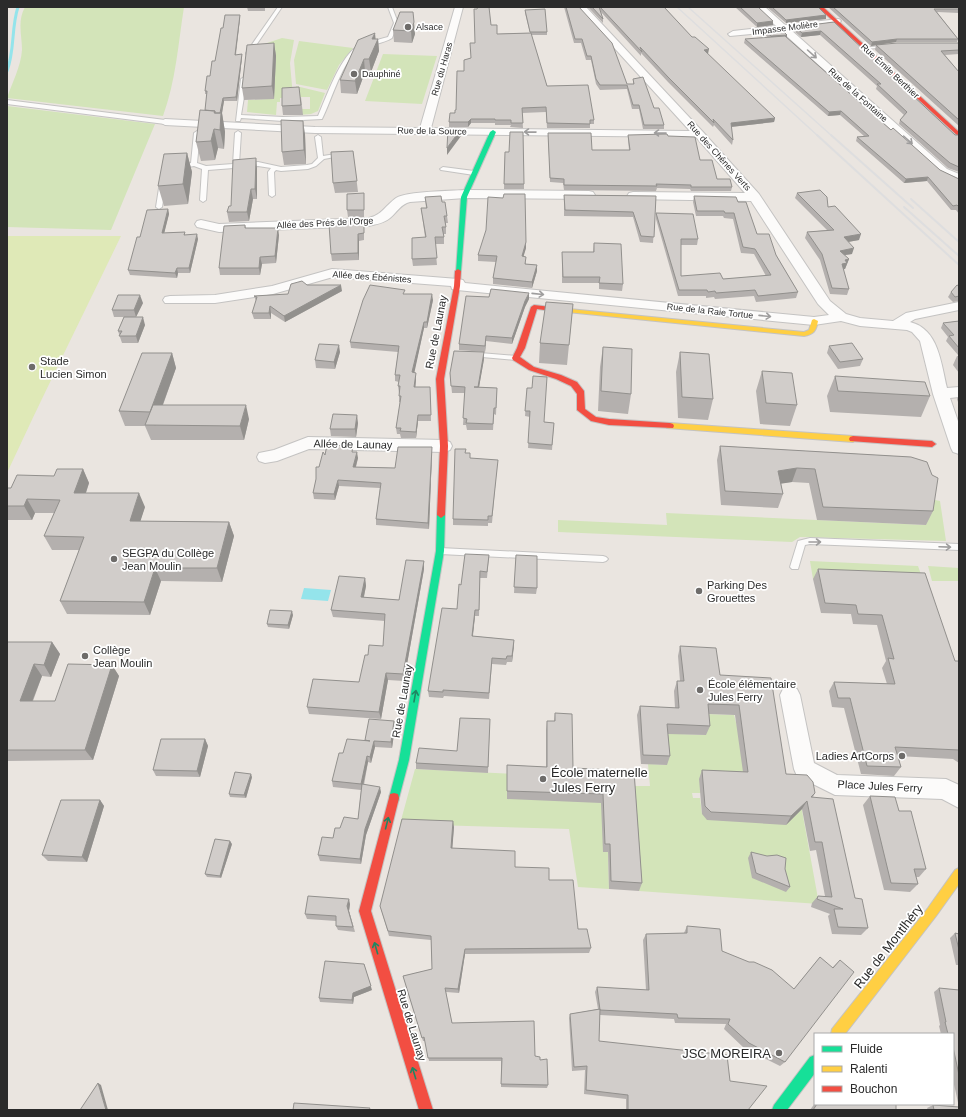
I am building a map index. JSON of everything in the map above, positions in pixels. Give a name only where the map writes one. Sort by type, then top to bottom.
[{"type":"street","name":"Rue du Haras","points":[[426,130],[425,126],[432,100],[435,96],[459,7]]},
{"type":"street","name":"Rue des Chênes Verts","points":[[581,7],[699,134],[755,197],[825,304],[841,317]]},
{"type":"street","name":"Rue de la Fontaine","points":[[760,7],[943,171],[959,178]]},
{"type":"street","name":"Rue Émile Berthier","points":[[820,7],[959,135]]},
{"type":"street","name":"Impasse Molière","points":[[733,34],[836,21]]},
{"type":"street","name":"Rue de la Source","points":[[165,122],[315,130],[699,134]]},
{"type":"street","name":"Rue de Launay","points":[[426,1110],[365,911],[404,760],[440,551],[444,446],[440,379],[458,285],[465,194],[493,132]]},
{"type":"street","name":"Allée des Prés de l'Orge","points":[[201,224],[219,228],[369,222],[378,220],[385,216],[402,200],[410,198],[465,194],[598,196]]},
{"type":"street","points":[[622,196],[755,197]]},
{"type":"street","name":"Allée des Ébénistes","points":[[170,300],[216,299],[273,290],[332,273],[458,285]]},
{"type":"street","name":"Rue de la Raie Tortue","points":[[458,285],[814,321],[841,317],[860,322],[909,326],[923,333],[927,340],[941,394]]},
{"type":"street","points":[[895,325],[910,316],[959,306]]},
{"type":"street","points":[[814,321],[813,330],[810,333],[804,334],[534,307],[521,348],[516,358],[520,364],[529,369],[568,380],[578,386],[582,397],[581,410],[594,420],[617,423],[932,444]]},
{"type":"street","points":[[959,392],[941,394],[959,448]]},
{"type":"street","name":"Allée de Launay","points":[[264,457],[282,453],[298,445],[308,443],[444,446]]},
{"type":"street","name":"Place Jules Ferry","points":[[790,695],[805,769],[835,785],[946,790],[959,798]]},
{"type":"street","name":"Rue de Montlhéry","points":[[838,1033],[932,912],[959,874]]},
{"type":"street","points":[[779,1110],[814,1063]]},
{"type":"lane","points":[[246,55],[280,7]]},
{"type":"lane","points":[[238,125],[282,118],[320,118],[345,64],[354,51],[358,48],[390,38],[396,23],[390,7]]},
{"type":"lane","points":[[865,48],[896,45]]},
{"type":"lane","points":[[236,165],[238,125],[245,70]]},
{"type":"lane","points":[[7,102],[165,122]]},
{"type":"lane","points":[[194,164],[197,133]]},
{"type":"lane","points":[[318,137],[320,157],[322,158]]},
{"type":"lane","points":[[174,168],[194,164],[205,168],[258,164],[274,168],[308,167],[314,165],[322,158],[342,155]]},
{"type":"lane","points":[[203,200],[205,168]]},
{"type":"lane","points":[[272,195],[271,172],[274,168]]},
{"type":"lane","points":[[443,169],[474,174]]},
{"type":"lane","points":[[158,206],[164,178]]},
{"type":"lane","points":[[444,352],[516,358]]},
{"type":"lane","points":[[795,567],[801,543],[810,541],[959,548]]},
{"type":"lane","points":[[440,551],[603,559]]},
{"type":"green space","points":[[25,7],[184,7],[174,76],[163,116],[7,98],[21,56],[22,50],[20,28],[21,18]]},
{"type":"green space","points":[[282,38],[294,40],[290,63],[293,97],[280,98],[280,102],[277,102],[276,115],[247,112],[248,100],[268,99],[258,46]]},
{"type":"green space","points":[[299,41],[353,48],[339,65],[327,90],[296,84],[294,60]]},
{"type":"green space","points":[[383,54],[437,56],[422,104],[365,101]]},
{"type":"green space","points":[[296,86],[325,93],[318,111],[311,114],[298,115],[298,109],[310,109],[310,97],[298,97]]},
{"type":"green space","points":[[7,106],[155,124],[111,230],[7,227]]},
{"type":"green space","name":"Stade Lucien Simon","points":[[7,236],[121,236],[7,473]]},
{"type":"green space","points":[[930,499],[940,501],[946,541],[800,537],[792,542],[558,532],[558,520],[667,525],[666,513],[926,525]]},
{"type":"green space","points":[[810,561],[918,566],[924,583],[813,579]]},
{"type":"green space","points":[[928,566],[959,568],[959,581],[932,581]]},
{"type":"green space","points":[[705,714],[734,715],[749,771],[700,793],[692,793],[693,798],[700,798],[702,814],[801,805],[819,904],[639,891],[632,786],[650,786],[648,764],[667,765],[663,726],[677,727],[679,734],[706,735]]},
{"type":"green space","points":[[415,769],[513,774],[605,791],[603,852],[608,852],[609,889],[578,887],[569,829],[400,824]]},
{"type":"water","points":[[304,588],[331,590],[328,601],[301,599]]},
{"type":"building","points":[[478,7],[489,7],[491,25],[497,25],[497,34],[531,33],[547,86],[588,85],[594,120],[590,120],[590,124],[547,123],[546,107],[522,108],[523,123],[511,123],[511,120],[495,119],[471,119],[468,122],[449,122],[450,113],[455,113],[456,110],[457,71],[464,71],[464,60],[471,58],[470,43],[475,43],[474,9],[477,9]]},
{"type":"building","points":[[566,7],[579,7],[612,43],[627,84],[634,84],[633,79],[643,77],[654,108],[659,108],[664,125],[644,125],[639,105],[633,105],[627,85],[600,85],[596,79],[591,56],[587,56],[582,39],[575,39]]},
{"type":"building","points":[[592,7],[599,7],[603,19]]},
{"type":"building","points":[[600,7],[664,7],[692,37],[695,37],[709,49],[704,50],[775,118],[731,123],[733,140],[668,77],[640,47],[642,52]]},
{"type":"building","points":[[740,7],[758,7],[773,21],[757,23]]},
{"type":"building","points":[[772,7],[818,7],[826,15],[786,20]]},
{"type":"building","points":[[833,7],[959,7],[959,9],[934,9],[958,39],[897,39],[872,42]]},
{"type":"building","points":[[545,9],[547,32],[530,32],[525,10]]},
{"type":"building","points":[[400,12],[413,12],[414,22],[411,31],[393,30]]},
{"type":"building","points":[[225,15],[240,15],[235,55],[242,54],[236,97],[223,98],[220,113],[215,113],[215,111],[205,110],[207,91],[205,91],[207,76],[210,76],[212,61],[215,61]]},
{"type":"building","points":[[834,22],[955,135],[959,135],[959,167],[950,163],[900,120],[907,112],[877,84],[881,84],[821,31],[802,33],[795,27]]},
{"type":"building","points":[[781,29],[787,35],[771,36],[765,31]]},
{"type":"building","points":[[375,33],[372,39],[378,39],[369,59],[364,59],[355,81],[340,80],[358,40]]},
{"type":"building","points":[[785,36],[891,130],[893,128],[940,170],[959,179],[959,207],[957,205],[953,206],[928,177],[906,179],[857,137],[869,136],[841,111],[829,112],[745,39]]},
{"type":"building","points":[[274,43],[272,86],[242,88],[247,45]]},
{"type":"building","points":[[897,43],[959,43],[959,50],[941,51],[959,72],[959,120],[876,45]]},
{"type":"building","points":[[299,87],[301,105],[282,106],[282,88]]},
{"type":"building","points":[[200,110],[221,113],[220,130],[214,129],[211,141],[196,142]]},
{"type":"building","points":[[281,120],[303,121],[304,150],[282,152]]},
{"type":"building","points":[[448,129],[461,129],[447,148]]},
{"type":"building","points":[[510,132],[523,132],[524,184],[504,184],[505,152],[509,152]]},
{"type":"building","points":[[548,133],[591,133],[592,150],[630,150],[628,135],[667,134],[668,136],[695,137],[700,160],[712,160],[717,179],[730,179],[732,187],[691,187],[691,185],[656,184],[657,186],[564,185],[564,179],[550,178]]},
{"type":"building","points":[[353,151],[357,181],[333,183],[331,152]]},
{"type":"building","points":[[187,153],[183,184],[158,186],[164,154]]},
{"type":"building","points":[[256,158],[255,189],[251,189],[247,212],[227,212],[229,206],[231,206],[233,160]]},
{"type":"building","points":[[820,190],[827,197],[828,207],[835,206],[861,234],[844,237],[854,248],[840,251],[849,259],[845,260],[847,263],[842,264],[849,289],[832,288],[822,254],[807,232],[834,230],[797,193]]},
{"type":"building","points":[[364,193],[364,210],[347,210],[347,194]]},
{"type":"building","points":[[504,194],[525,194],[526,242],[522,256],[526,257],[525,264],[537,265],[532,282],[493,278],[497,256],[478,255],[486,230],[488,197],[503,198]]},
{"type":"building","points":[[564,195],[656,196],[654,237],[641,236],[633,212],[565,210]]},
{"type":"building","points":[[441,196],[442,202],[445,202],[447,216],[444,216],[446,227],[442,227],[444,237],[435,237],[437,258],[412,259],[412,238],[426,237],[421,208],[427,208],[425,197]]},
{"type":"building","points":[[694,196],[736,197],[738,202],[746,202],[757,234],[769,234],[776,255],[798,292],[758,296],[755,290],[716,293],[715,291],[708,292],[707,290],[679,290],[656,213],[693,214],[698,239],[681,239],[681,276],[720,273],[723,279],[771,275],[755,249],[743,247],[734,213],[725,213],[724,211],[697,211]]},
{"type":"building","points":[[168,209],[162,233],[185,232],[184,235],[197,234],[189,268],[177,268],[175,273],[128,270],[137,237],[140,237],[147,210]]},
{"type":"building","points":[[347,221],[364,221],[364,233],[358,234],[358,253],[331,254],[329,224],[347,223]]},
{"type":"building","points":[[245,225],[245,228],[278,228],[275,256],[260,257],[259,268],[219,268],[224,226]]},
{"type":"building","points":[[594,243],[621,244],[623,284],[599,283],[600,277],[563,277],[562,252],[594,252]]},
{"type":"building","points":[[302,281],[307,285],[341,285],[284,316],[270,306],[269,313],[252,313],[257,297],[254,296],[288,294],[291,284]]},
{"type":"building","points":[[370,285],[405,290],[403,294],[432,294],[427,322],[424,322],[412,372],[416,373],[414,387],[430,387],[431,415],[418,415],[416,432],[400,431],[401,428],[396,428],[401,396],[399,396],[400,386],[398,386],[400,375],[395,375],[399,346],[350,342],[363,300]]},
{"type":"building","points":[[957,285],[959,286],[959,296],[955,297],[951,292]]},
{"type":"building","points":[[491,289],[529,293],[512,338],[486,336],[485,346],[459,344],[466,296],[489,297]]},
{"type":"building","points":[[118,295],[140,295],[134,310],[112,310]]},
{"type":"building","points":[[546,302],[573,304],[569,345],[540,343]]},
{"type":"building","points":[[124,317],[143,317],[136,336],[119,336],[122,331],[118,331]]},
{"type":"building","points":[[959,321],[959,348],[949,336],[954,335],[943,323]]},
{"type":"building","points":[[852,343],[863,359],[840,362],[829,346]]},
{"type":"building","points":[[319,344],[339,345],[334,362],[315,360]]},
{"type":"building","points":[[603,347],[632,349],[631,394],[601,391]]},
{"type":"building","points":[[454,351],[484,352],[478,387],[474,387],[497,388],[496,408],[494,408],[493,424],[466,423],[467,419],[463,418],[465,387],[451,386],[450,373]]},
{"type":"building","points":[[680,352],[709,354],[713,399],[682,397]]},
{"type":"building","points":[[142,353],[172,353],[150,412],[119,411]]},
{"type":"building","points":[[762,371],[792,373],[797,405],[766,403]]},
{"type":"building","points":[[533,376],[547,377],[544,422],[554,423],[552,445],[528,443],[530,411],[525,411],[527,388],[532,388]]},
{"type":"building","points":[[835,376],[925,382],[930,396],[838,391]]},
{"type":"building","points":[[153,405],[246,405],[240,426],[145,425]]},
{"type":"building","points":[[333,414],[357,415],[355,429],[330,429]]},
{"type":"building","points":[[327,445],[353,446],[352,452],[357,452],[353,467],[395,468],[398,447],[432,447],[428,523],[376,519],[381,483],[338,480],[334,494],[313,493],[316,479],[316,467],[319,467],[323,452],[325,455]]},
{"type":"building","points":[[720,446],[911,457],[927,462],[932,475],[938,478],[933,511],[823,507],[815,469],[797,468],[778,471],[783,494],[725,491]]},
{"type":"building","points":[[455,449],[466,449],[465,453],[470,453],[470,458],[498,460],[492,516],[488,516],[488,520],[453,519]]},
{"type":"building","points":[[57,469],[83,469],[74,493],[139,493],[130,521],[229,522],[217,568],[155,568],[144,602],[60,601],[84,537],[44,536],[60,500],[27,499],[24,506],[7,506],[7,488],[11,488],[17,475],[54,476]]},
{"type":"building","points":[[465,554],[489,555],[487,572],[480,571],[479,610],[475,610],[472,636],[514,640],[512,656],[507,656],[506,659],[492,658],[489,693],[443,690],[443,692],[428,691],[442,608],[457,609],[459,584],[461,585]]},
{"type":"building","points":[[516,555],[537,556],[537,588],[514,587]]},
{"type":"building","points":[[406,560],[424,561],[403,674],[386,673],[379,712],[307,707],[313,679],[359,682],[365,655],[368,655],[369,645],[383,646],[385,614],[331,610],[339,576],[365,578],[361,597],[399,600]]},
{"type":"building","points":[[818,569],[925,573],[955,661],[959,661],[959,750],[895,747],[901,767],[867,766],[850,698],[838,698],[834,682],[895,684],[888,658],[894,659],[882,615],[858,614],[856,605],[825,603]]},
{"type":"building","points":[[270,610],[292,611],[288,625],[267,624]]},
{"type":"building","points":[[7,642],[52,642],[44,665],[34,664],[20,701],[55,701],[68,664],[112,665],[85,750],[7,750]]},
{"type":"building","points":[[680,646],[716,648],[720,675],[771,678],[786,774],[807,775],[813,782],[815,793],[811,797],[833,799],[855,898],[862,899],[868,928],[838,927],[834,909],[843,909],[817,899],[818,896],[832,897],[822,842],[815,842],[807,801],[791,816],[711,812],[705,806],[702,770],[748,772],[739,705],[708,704],[710,726],[667,724],[670,756],[643,755],[640,706],[679,708],[677,681],[684,681]]},
{"type":"building","points":[[555,713],[572,714],[573,768],[634,771],[642,883],[611,881],[610,844],[605,844],[603,794],[507,791],[507,765],[547,767],[547,721],[555,721]]},
{"type":"building","points":[[460,718],[490,719],[488,767],[416,763],[419,748],[457,751]]},
{"type":"building","points":[[369,719],[394,721],[391,742],[374,741],[370,757],[367,756],[361,784],[332,781],[339,753],[343,753],[347,739],[370,741],[365,740]]},
{"type":"building","points":[[161,739],[205,739],[197,771],[153,770]]},
{"type":"building","points":[[235,772],[251,774],[244,795],[229,794]]},
{"type":"building","points":[[362,784],[380,787],[365,829],[360,859],[318,855],[322,837],[333,838],[335,828],[340,828],[344,817],[358,819]]},
{"type":"building","points":[[870,796],[895,797],[899,811],[911,811],[926,869],[914,869],[918,884],[891,883]]},
{"type":"building","points":[[61,800],[100,800],[82,857],[42,855]]},
{"type":"building","points":[[402,819],[453,821],[451,848],[515,851],[515,867],[549,868],[549,880],[573,880],[578,929],[587,929],[591,948],[465,949],[458,989],[445,988],[452,1023],[534,1021],[535,1056],[540,1057],[540,1060],[547,1059],[548,1085],[501,1084],[502,1058],[428,1058],[424,1037],[422,1038],[403,976],[432,969],[431,936],[388,931],[380,906]]},
{"type":"building","points":[[215,839],[230,841],[220,876],[205,874]]},
{"type":"building","points":[[751,852],[767,856],[777,855],[786,858],[785,869],[790,887],[756,873]]},
{"type":"building","points":[[308,896],[349,899],[347,906],[353,927],[336,926],[336,916],[305,914]]},
{"type":"building","points":[[687,926],[720,929],[722,951],[772,970],[794,989],[820,957],[833,968],[840,960],[854,972],[785,1062],[749,1043],[728,1024],[730,1019],[678,1018],[677,1014],[600,1010],[597,987],[649,990],[646,934],[687,933]]},
{"type":"building","points":[[955,933],[959,934],[959,950]]},
{"type":"building","points":[[325,961],[364,964],[371,986],[353,993],[352,1000],[319,998]]},
{"type":"building","points":[[939,988],[959,990],[959,1075],[954,1052],[954,1033],[948,1033]]},
{"type":"building","points":[[600,1009],[599,1041],[727,1055],[730,1081],[767,1086],[748,1110],[628,1110],[628,1095],[586,1090],[587,1066],[574,1067],[570,1014]]},
{"type":"building","points":[[98,1083],[106,1110],[80,1110]]},
{"type":"building","points":[[294,1103],[370,1108],[369,1110],[293,1110]]},
{"type":"building","points":[[816,1105],[896,1105],[896,1110],[813,1110]]},
{"type":"building","points":[[933,1105],[959,1107],[959,1110],[934,1110]]},
{"type":"waterway","points":[[7,71],[11,55],[14,23],[18,7]]},
{"type":"railway","points":[[677,7],[818,136]]},
{"type":"railway","points":[[688,7],[832,136]]},
{"type":"railway","points":[[817,135],[959,265]]},
{"type":"railway","points":[[831,135],[913,208]]},
{"type":"railway","points":[[911,199],[959,242]]},
{"type":"railway","points":[[904,207],[959,256]]},
{"type":"traffic: fast","points":[[458,271],[464,197],[493,132]]},
{"type":"traffic: fast","points":[[394,798],[404,760],[440,551],[441,515]]},
{"type":"traffic: fast","points":[[779,1110],[814,1063]]},
{"type":"traffic: slow","points":[[559,310],[804,334],[809,333],[812,330],[814,321]]},
{"type":"traffic: slow","points":[[670,426],[853,439]]},
{"type":"traffic: slow","points":[[838,1033],[932,912],[959,874]]},
{"type":"traffic: jam","points":[[820,7],[959,135]]},
{"type":"traffic: jam","points":[[441,515],[444,446],[440,379],[457,286],[458,271]]},
{"type":"traffic: jam","points":[[559,310],[534,307],[521,348],[516,358],[531,368],[559,377],[574,384],[579,389],[581,394],[581,410],[594,419],[609,422],[670,426]]},
{"type":"traffic: jam","points":[[853,439],[932,444]]},
{"type":"traffic: jam","points":[[394,798],[365,911],[426,1110]]},
{"type":"place","name":"Alsace","points":[[408,27]]},
{"type":"place","name":"Dauphiné","points":[[354,74]]},
{"type":"place","name":"Stade Lucien Simon","points":[[32,367]]},
{"type":"place","name":"SEGPA du Collège Jean Moulin","points":[[114,559]]},
{"type":"place","name":"Parking Des Grouettes","points":[[699,591]]},
{"type":"place","name":"Collège Jean Moulin","points":[[85,656]]},
{"type":"place","name":"École élémentaire Jules Ferry","points":[[700,690]]},
{"type":"place","name":"Ladies ArtCorps","points":[[902,756]]},
{"type":"place","name":"École maternelle Jules Ferry","points":[[543,779]]},
{"type":"place","name":"JSC MOREIRA","points":[[779,1053]]}]
